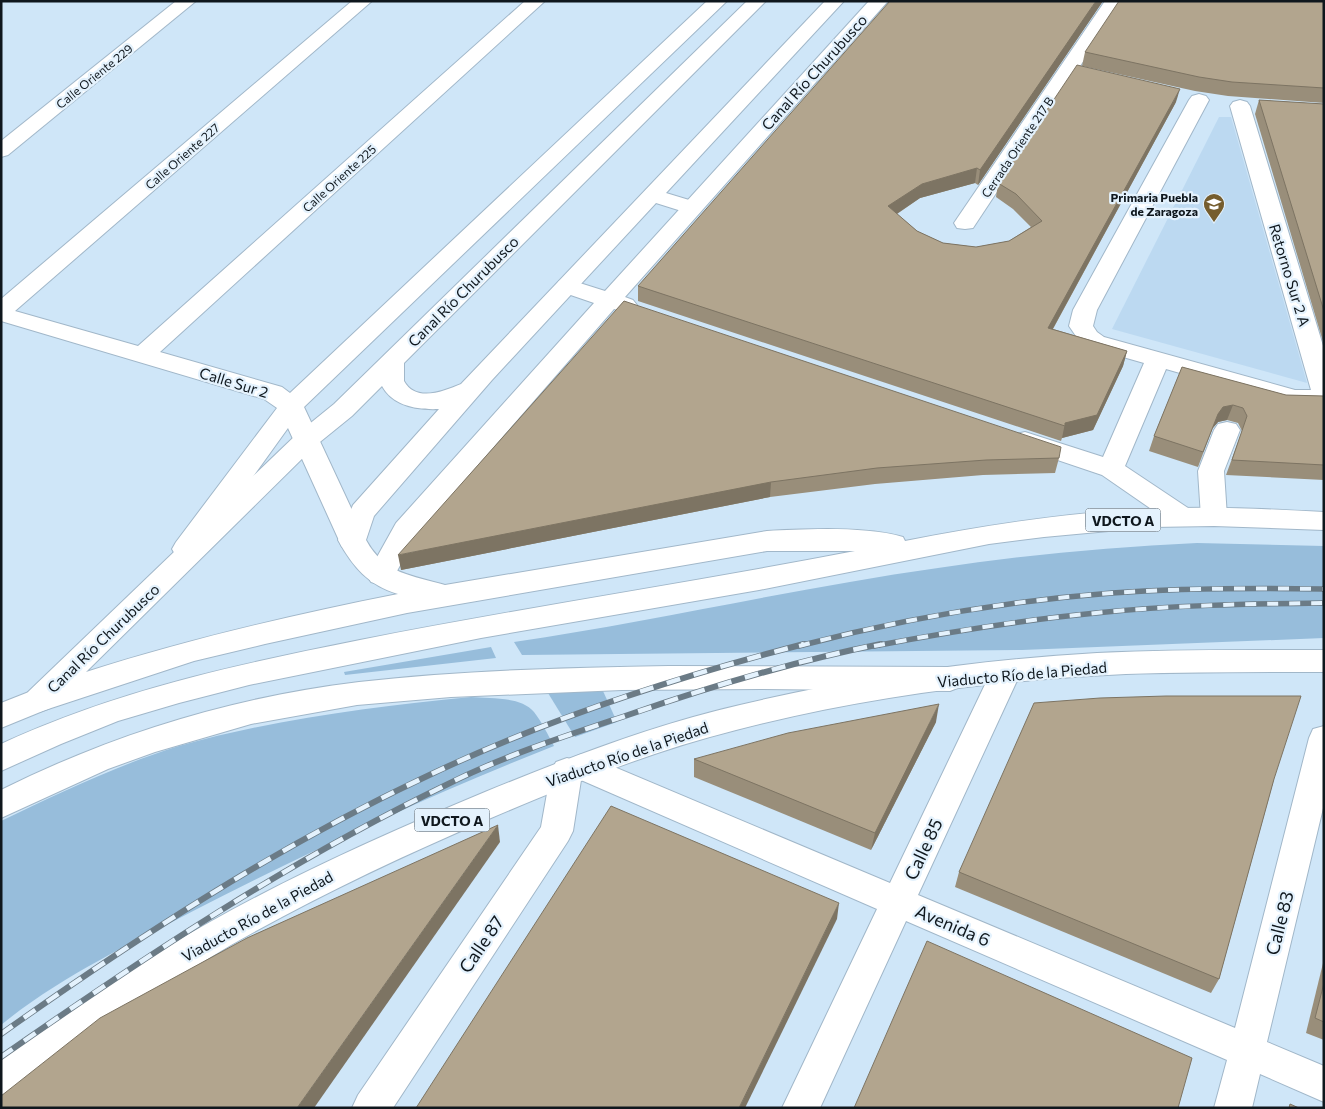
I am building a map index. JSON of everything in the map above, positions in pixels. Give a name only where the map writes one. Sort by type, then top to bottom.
[{"type":"main road","name":"Calle Oriente 229","points":[[1,151],[187,1]]},
{"type":"main road","name":"Calle Oriente 227","points":[[1,312],[363,1]]},
{"type":"main road","name":"Calle Oriente 225","points":[[143,356],[536,1]]},
{"type":"main road","name":"Canal Río Churubusco","points":[[166,576],[291,406],[371,328],[718,1]]},
{"type":"main road","name":"Canal Río Churubusco","points":[[39,700],[306,440],[343,410],[757,1]]},
{"type":"main road","points":[[352,540],[362,512],[471,389],[835,1]]},
{"type":"main road","name":"Canal Río Churubusco","points":[[380,576],[406,530],[691,208],[879,1]]},
{"type":"main road","name":"Cerrada Oriente 217 B","points":[[965,223],[1078,72],[1114,1]]},
{"type":"main road","name":"Retorno Sur 2 A","points":[[1219,102],[1321,379],[1323,394],[1312,399],[1295,398],[1158,359],[1096,342],[1088,337],[1081,326],[1081,322],[1085,310],[1219,102]]},
{"type":"main road","points":[[652,195],[691,208]]},
{"type":"main road","points":[[567,286],[647,313]]},
{"type":"main road","name":"Calle Sur 2","points":[[1,312],[143,356],[273,393],[291,406]]},
{"type":"main road","points":[[1111,469],[1158,359]]},
{"type":"main road","points":[[393,360],[389,376],[391,384],[397,391],[406,396],[428,401],[441,400],[453,398],[471,389]]},
{"type":"main road","points":[[291,406],[358,554],[369,568],[380,576],[413,588],[453,596]]},
{"type":"main road","points":[[1214,517],[1211,471],[1227,430]]},
{"type":"main road","points":[[1007,434],[1111,469],[1182,516]]},
{"type":"main road","name":"VDCTO A","points":[[1,758],[50,735],[110,712],[179,691],[249,674],[481,628],[759,580],[989,534],[1044,527],[1182,516],[1324,521]]},
{"type":"main road","points":[[1,716],[39,700],[123,671],[195,650],[316,623],[453,596],[767,541],[843,539],[924,546]]},
{"type":"main road","name":"Viaducto Río de la Piedad","points":[[1,1077],[154,974],[250,917],[344,868],[413,836],[574,769],[736,718],[844,696],[1006,672],[1065,667],[1149,664],[1236,661],[1324,661]]},
{"type":"main road","name":"Calle 85","points":[[801,1108],[1006,672]]},
{"type":"main road","points":[[1,805],[90,762],[175,733],[250,714],[361,693],[463,684],[730,676],[950,679]]},
{"type":"main road","points":[[1,710],[39,700]]},
{"type":"main road","name":"Calle 83","points":[[1233,1108],[1324,738]]},
{"type":"main road","name":"Avenida 6","points":[[574,769],[898,902],[1324,1084]]},
{"type":"main road","name":"Calle 87","points":[[371,1108],[557,831],[574,769]]},
{"type":"shaded area","name":"Primaria Puebla de Zaragoza","points":[[1219,117],[1231,117],[1307,383],[1112,329]]},
{"type":"shaded area","points":[[1197,543],[1324,546],[1324,638],[1022,650],[522,655],[514,642],[938,568],[1067,552]]},
{"type":"shaded area","points":[[491,647],[496,658],[345,675],[344,672]]},
{"type":"shaded area","points":[[603,691],[617,722],[575,737],[548,693]]},
{"type":"shaded area","points":[[471,697],[505,699],[528,707],[540,720],[554,746],[418,803],[241,887],[146,935],[71,976],[1,1025],[1,821],[66,790],[179,746],[287,721],[397,705]]},
{"type":"building","points":[[890,1],[1096,1],[980,170],[977,168],[922,184],[888,206],[917,231],[943,243],[976,247],[1009,241],[1042,221],[1016,194],[998,183],[1077,65],[1180,89],[1048,328],[1127,351],[1097,415],[1065,423],[1065,426],[638,286]]},
{"type":"building","points":[[1119,1],[1324,1],[1324,88],[1232,82],[1199,77],[1085,52]]},
{"type":"building","points":[[1259,100],[1324,104],[1324,311]]},
{"type":"building","points":[[624,301],[1061,447],[1059,458],[986,460],[877,468],[771,482],[398,555]]},
{"type":"building","points":[[1182,367],[1286,395],[1324,396],[1324,465],[1232,460],[1247,416],[1243,408],[1233,405],[1223,407],[1218,414],[1203,452],[1154,436]]},
{"type":"building","points":[[1166,696],[1301,696],[1274,779],[1219,979],[959,872],[1034,703]]},
{"type":"building","points":[[939,704],[875,833],[694,759],[788,733]]},
{"type":"building","points":[[611,806],[839,903],[739,1108],[416,1108]]},
{"type":"building","points":[[498,825],[297,1108],[1,1108],[1,1096],[100,1018],[247,938]]},
{"type":"building","points":[[927,941],[1192,1058],[1178,1108],[854,1108]]},
{"type":"building","points":[[1324,983],[1324,1022],[1315,1018]]},
{"type":"building","points":[[1290,1104],[1299,1108],[1289,1108]]},
{"type":"railway","points":[[799,646],[916,619],[994,606],[1073,596],[1192,589],[1324,589]]},
{"type":"railway","points":[[874,646],[1040,619],[1124,610],[1238,604],[1324,603]]},
{"type":"railway","points":[[1,1034],[102,964],[258,865],[366,806],[421,779],[514,738],[609,702],[706,671],[804,644]]},
{"type":"railway","points":[[1,1057],[163,947],[274,878],[388,814],[468,775],[534,747],[688,695],[784,667],[881,644]]},
{"type":"place","name":"Primaria Puebla de Zaragoza","points":[[1214,223]]}]
